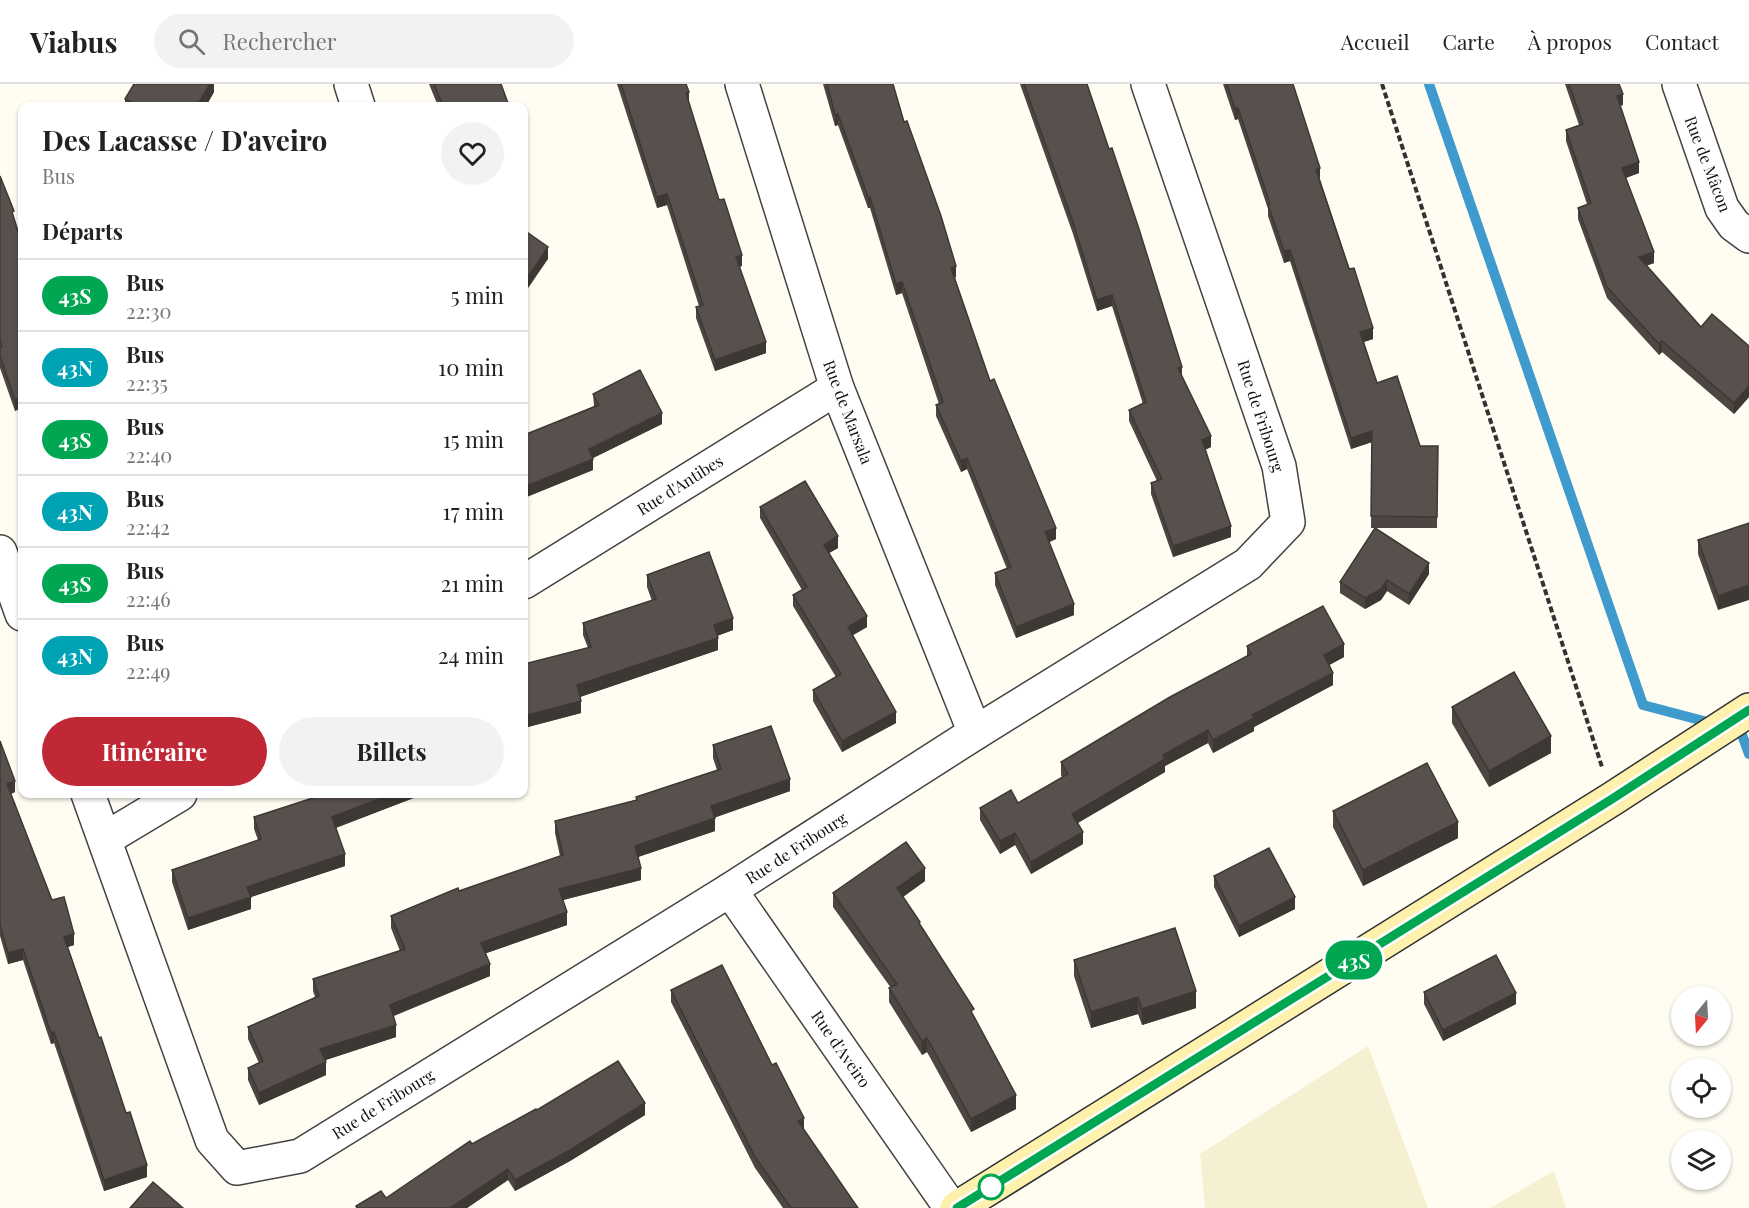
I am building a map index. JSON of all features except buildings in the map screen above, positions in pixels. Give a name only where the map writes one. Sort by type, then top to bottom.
[{"type":"street","name":"Rue de Marsala","points":[[741,84],[837,388],[975,733]]},
{"type":"street","name":"Rue de Fribourg","points":[[90,798],[212,1140],[237,1168],[300,1156],[730,890],[975,733],[1248,564],[1288,522],[1279,466],[1148,84]]},
{"type":"street","name":"Rue de Mâcon","points":[[1679,84],[1722,208],[1734,225],[1749,236]]},
{"type":"street","name":"Rue d'Antibes","points":[[528,580],[837,388]]},
{"type":"street","points":[[0,552],[18,603]]},
{"type":"street","points":[[957,1208],[1612,799],[1749,710]]},
{"type":"street","points":[[105,839],[173,798]]},
{"type":"street","name":"Rue d'Aveiro","points":[[730,890],[951,1208]]},
{"type":"path","points":[[1382,84],[1612,799]]},
{"type":"shaded area","points":[[1368,1046],[1428,1208],[1205,1208],[1200,1154]]},
{"type":"shaded area","points":[[1554,1171],[1566,1208],[1490,1208]]},
{"type":"waterway","points":[[1429,84],[1643,705],[1715,724]]},
{"type":"waterway","points":[[1730,729],[1741,732],[1749,754]]},
{"type":"bus line","name":"43S","points":[[957,1208],[1612,799],[1749,710]]}]
